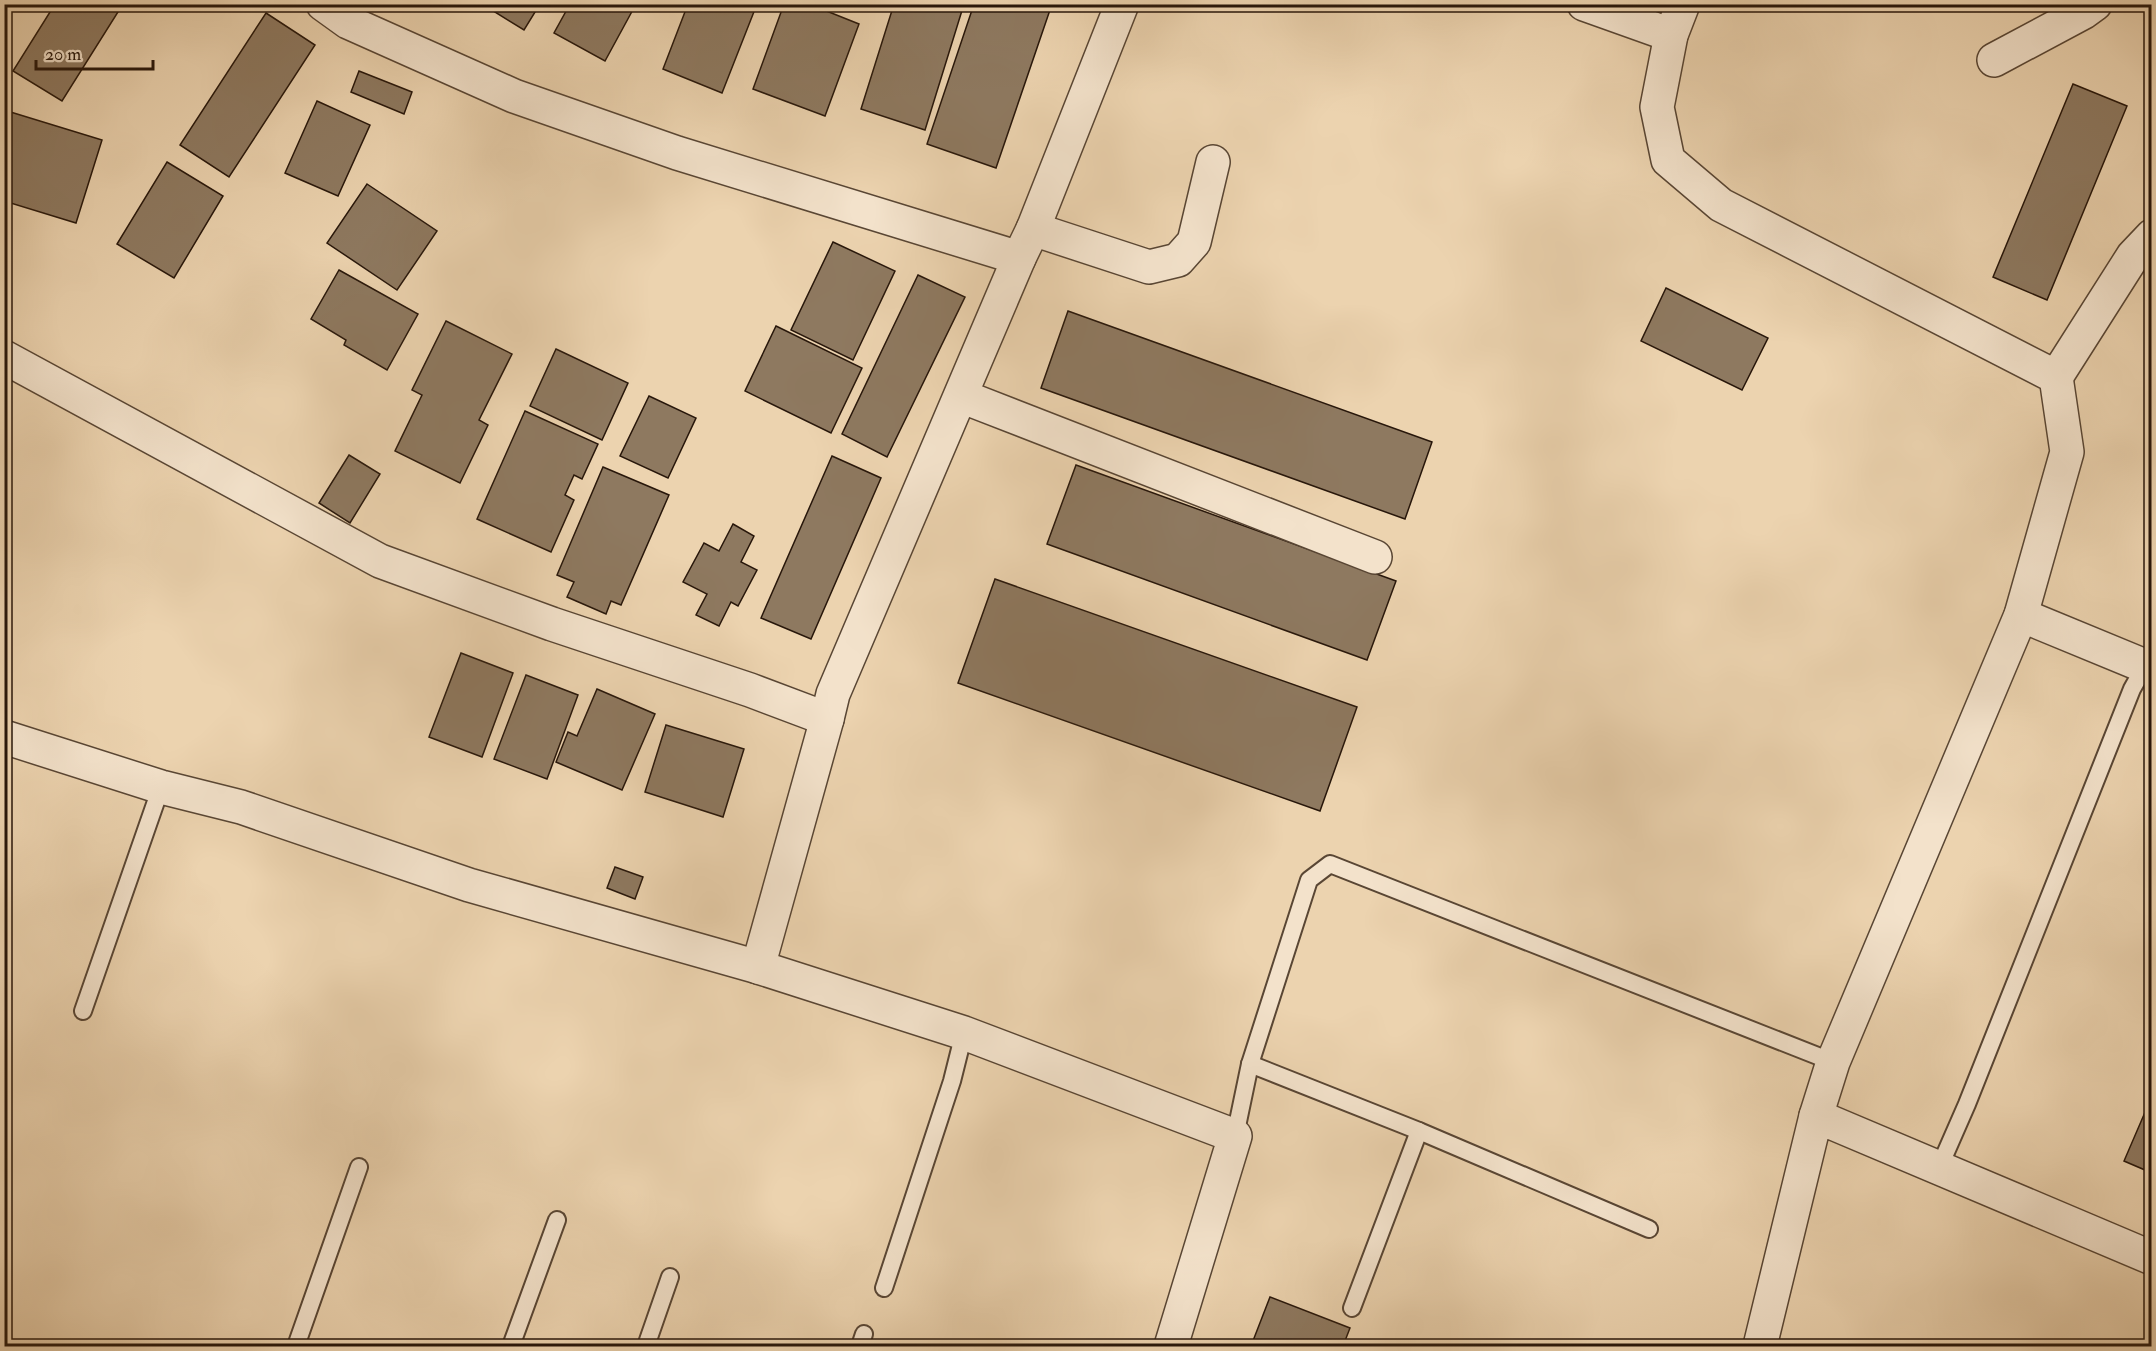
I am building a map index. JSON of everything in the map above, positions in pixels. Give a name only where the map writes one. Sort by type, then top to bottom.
[{"type":"street","points":[[323,4],[348,22],[514,96],[677,153],[1019,258]]},
{"type":"street","points":[[759,967],[832,694],[1033,229],[1122,4]]},
{"type":"street","points":[[1584,4],[1671,35]]},
{"type":"street","points":[[1683,4],[1671,35],[1657,107],[1668,160],[1721,205],[2056,377]]},
{"type":"street","points":[[1994,60],[2095,4]]},
{"type":"street","points":[[1033,229],[1149,267],[1178,260],[1194,242],[1214,162]]},
{"type":"street","points":[[1760,1347],[1816,1116],[1833,1062],[2021,615],[2067,452],[2056,377],[2133,256],[2151,236]]},
{"type":"street","points":[[4,357],[380,561],[552,624],[750,690],[826,719]]},
{"type":"street","points":[[961,396],[1375,557]]},
{"type":"street","points":[[2021,615],[2148,668]]},
{"type":"street","points":[[4,737],[161,786],[240,807],[469,885],[759,967],[964,1033],[1235,1136],[1171,1347]]},
{"type":"street","points":[[1816,1116],[2151,1258]]},
{"type":"lane","points":[[1939,1168],[1967,1104],[2132,689],[2148,668]]},
{"type":"lane","points":[[83,1011],[161,786]]},
{"type":"lane","points":[[1235,1136],[1250,1064],[1309,880],[1330,864],[1833,1062]]},
{"type":"lane","points":[[884,1288],[952,1081],[964,1033]]},
{"type":"lane","points":[[1250,1064],[1419,1131],[1649,1229]]},
{"type":"lane","points":[[1352,1308],[1419,1131]]},
{"type":"lane","points":[[296,1347],[358,1167]]},
{"type":"lane","points":[[511,1347],[557,1220]]},
{"type":"lane","points":[[645,1347],[670,1277]]},
{"type":"building","points":[[55,4],[123,4],[62,101],[13,71]]},
{"type":"building","points":[[482,4],[540,4],[524,30]]},
{"type":"building","points":[[570,4],[636,4],[605,61],[554,33]]},
{"type":"building","points":[[688,4],[757,4],[722,93],[663,69]]},
{"type":"building","points":[[784,4],[809,4],[859,24],[825,116],[753,89]]},
{"type":"building","points":[[894,4],[964,4],[925,130],[861,109]]},
{"type":"building","points":[[974,4],[1052,4],[996,168],[927,144]]},
{"type":"building","points":[[266,13],[315,45],[229,177],[180,145]]},
{"type":"building","points":[[359,71],[412,92],[404,114],[351,92]]},
{"type":"building","points":[[2073,84],[2127,106],[2047,300],[1993,277]]},
{"type":"building","points":[[317,101],[370,125],[338,196],[285,173]]},
{"type":"building","points":[[4,110],[102,140],[76,223],[4,201]]},
{"type":"building","points":[[167,162],[223,196],[174,278],[117,244]]},
{"type":"building","points":[[367,184],[437,231],[397,290],[327,243]]},
{"type":"building","points":[[833,242],[895,271],[853,360],[791,330]]},
{"type":"building","points":[[339,270],[418,314],[387,370],[344,345],[346,340],[311,319]]},
{"type":"building","points":[[918,275],[965,297],[887,457],[842,434]]},
{"type":"building","points":[[1666,288],[1768,338],[1742,390],[1641,341]]},
{"type":"building","points":[[1068,311],[1432,442],[1405,519],[1041,388]]},
{"type":"building","points":[[446,321],[512,354],[479,420],[488,425],[460,483],[395,451],[422,395],[412,390]]},
{"type":"building","points":[[776,326],[862,368],[831,433],[745,391]]},
{"type":"building","points":[[556,349],[628,383],[602,440],[530,406]]},
{"type":"building","points":[[649,396],[696,418],[668,478],[620,456]]},
{"type":"building","points":[[525,411],[598,444],[582,479],[574,475],[565,495],[574,500],[551,552],[477,519]]},
{"type":"building","points":[[349,455],[380,474],[350,523],[319,503]]},
{"type":"building","points":[[832,456],[881,478],[811,639],[761,618]]},
{"type":"building","points":[[1076,465],[1396,581],[1367,660],[1047,544]]},
{"type":"building","points":[[603,467],[669,495],[621,605],[611,601],[606,614],[567,597],[574,582],[557,575]]},
{"type":"building","points":[[733,524],[754,536],[741,562],[757,570],[738,606],[731,602],[719,626],[696,615],[707,594],[683,582],[704,543],[719,551]]},
{"type":"building","points":[[995,579],[1357,707],[1320,811],[958,683]]},
{"type":"building","points":[[461,653],[513,673],[482,757],[429,737]]},
{"type":"building","points":[[526,675],[578,695],[547,779],[494,759]]},
{"type":"building","points":[[597,689],[655,714],[622,790],[556,762],[568,732],[577,736]]},
{"type":"building","points":[[666,725],[744,749],[723,817],[645,792]]},
{"type":"building","points":[[615,867],[643,877],[635,899],[607,888]]},
{"type":"building","points":[[2152,1096],[2152,1173],[2124,1161]]},
{"type":"building","points":[[1270,1297],[1350,1328],[1343,1346],[1251,1346]]}]
